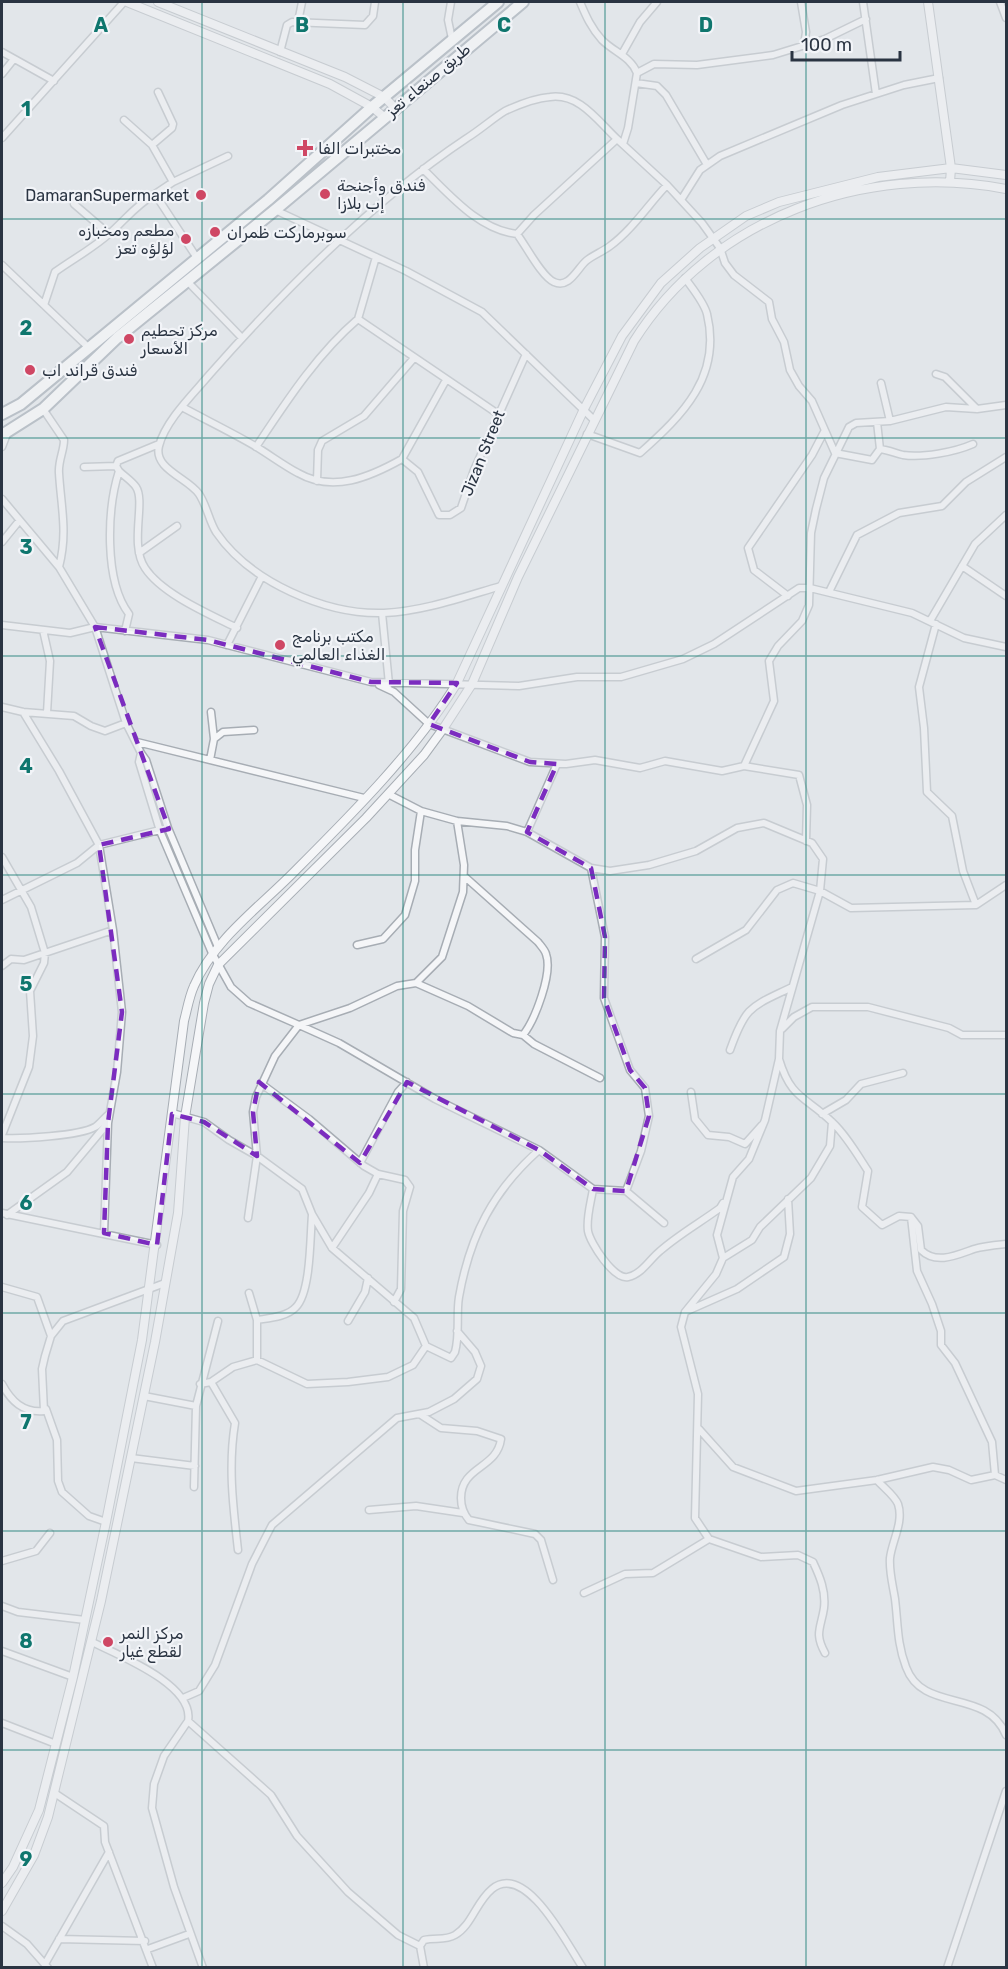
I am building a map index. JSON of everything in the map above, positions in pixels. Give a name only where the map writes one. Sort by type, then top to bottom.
[{"type":"highway","name":"طريق صنعاء تعز","points":[[2,414],[21,404],[198,258],[372,107],[498,2]]},
{"type":"highway","name":"طريق صنعاء تعز","points":[[4,434],[43,409],[117,339],[523,2]]},
{"type":"street","points":[[2,138],[126,2],[311,76],[372,107],[384,117]]},
{"type":"street","points":[[158,2],[345,77],[384,97],[395,108]]},
{"type":"street","points":[[298,22],[302,2]]},
{"type":"street","points":[[280,52],[287,25],[298,22],[365,25],[373,16],[375,2]]},
{"type":"street","points":[[451,2],[448,20],[452,39]]},
{"type":"street","points":[[580,2],[591,27],[604,42],[634,65],[637,73],[623,144]]},
{"type":"street","points":[[622,54],[640,22],[657,2]]},
{"type":"street","points":[[801,2],[806,32],[804,46]]},
{"type":"street","points":[[863,2],[876,94]]},
{"type":"street","points":[[928,2],[951,168],[950,182]]},
{"type":"street","points":[[1000,2],[1006,18]]},
{"type":"street","points":[[637,73],[654,64],[723,62],[773,55],[825,39],[866,19]]},
{"type":"street","points":[[2,52],[54,81]]},
{"type":"street","points":[[2,74],[14,59]]},
{"type":"street","points":[[681,200],[706,163],[779,129],[876,94],[939,78]]},
{"type":"street","points":[[636,83],[657,86],[666,95],[706,163]]},
{"type":"street","points":[[152,145],[173,124],[158,92]]},
{"type":"street","points":[[501,586],[421,608],[382,613],[312,601],[249,567],[216,532],[198,493],[162,464],[158,456],[159,444],[182,407],[242,338],[341,242],[423,169],[504,112],[549,97],[570,97],[578,101],[667,185],[714,238],[725,263],[734,275],[768,302],[772,319],[784,342],[790,370],[799,386],[812,401],[835,453]]},
{"type":"street","points":[[124,120],[152,145],[173,182]]},
{"type":"street","points":[[517,234],[534,214],[617,139]]},
{"type":"street","points":[[44,305],[55,272],[84,255],[109,234],[138,204],[173,182],[228,156]]},
{"type":"street","points":[[2,1883],[13,1867],[39,1810],[73,1677],[142,1340],[157,1245],[184,1021],[193,987],[215,950],[296,871],[364,798],[429,724],[457,683],[584,409],[622,336],[661,283],[714,238],[746,216],[779,202],[878,177],[951,168],[1006,175]]},
{"type":"street","points":[[423,169],[484,224],[502,232],[517,234],[545,275],[553,282],[561,284],[573,278],[585,262],[618,239],[667,185]]},
{"type":"street","points":[[2,1911],[34,1855],[56,1794],[92,1642],[144,1396],[178,1214],[185,1117],[204,1003],[218,965],[388,794],[443,729],[471,684],[518,576],[594,420],[649,318],[686,278],[720,248],[753,229],[802,207],[842,194],[890,184],[950,182],[1006,189]]},
{"type":"street","points":[[155,194],[198,258]]},
{"type":"street","points":[[74,204],[109,234]]},
{"type":"street","points":[[275,210],[376,257],[482,312],[594,420]]},
{"type":"street","points":[[256,447],[296,390],[341,334],[358,319],[376,257]]},
{"type":"street","points":[[2,265],[88,347]]},
{"type":"street","points":[[587,434],[640,453],[666,430],[699,387],[710,362],[707,313],[686,278]]},
{"type":"street","points":[[187,281],[242,338]]},
{"type":"street","points":[[358,319],[498,414]]},
{"type":"street","name":"Jizan Street","points":[[402,459],[418,472],[434,509],[439,515],[450,515],[461,508],[498,414],[526,354]]},
{"type":"street","points":[[317,481],[318,450],[322,441],[364,416],[414,358]]},
{"type":"street","points":[[936,374],[945,377],[977,409]]},
{"type":"street","points":[[182,407],[256,447],[299,474],[317,481],[332,483],[372,476],[402,459],[446,380]]},
{"type":"street","points":[[881,383],[890,422]]},
{"type":"street","points":[[744,766],[774,701],[769,661],[778,646],[802,621],[809,605],[811,533],[824,478],[849,428],[856,423],[890,422],[946,407],[977,409],[1006,405]]},
{"type":"street","points":[[43,409],[64,440],[59,473],[64,510],[64,546],[59,567]]},
{"type":"street","points":[[835,453],[872,460],[880,449],[877,422]]},
{"type":"street","points":[[788,596],[754,570],[748,548],[795,482],[824,432]]},
{"type":"street","points":[[2,447],[4,434]]},
{"type":"street","points":[[125,631],[129,614],[121,598],[113,571],[110,526],[118,461],[159,444]]},
{"type":"street","points":[[880,449],[904,455],[919,455],[964,448],[973,444]]},
{"type":"street","points":[[829,592],[857,535],[899,513],[942,506],[966,482],[1006,457]]},
{"type":"street","points":[[84,467],[117,469],[136,487],[139,500],[138,553],[145,569],[190,604],[237,628]]},
{"type":"street","points":[[2,499],[59,567],[94,627],[126,723],[147,760],[168,828],[215,950],[218,965],[231,987],[249,1003],[339,1043],[407,1082],[539,1150],[593,1189],[626,1191],[664,1223]]},
{"type":"street","points":[[976,905],[963,870],[952,816],[927,792],[924,728],[919,687],[933,623],[975,544],[1006,515]]},
{"type":"street","points":[[2,542],[19,521]]},
{"type":"street","points":[[138,553],[177,526]]},
{"type":"street","points":[[962,566],[1006,596]]},
{"type":"street","points":[[227,645],[262,576]]},
{"type":"street","points":[[2,625],[70,633],[94,627],[208,640],[371,682],[519,686],[577,677],[621,676],[683,659],[714,644],[799,588],[810,588],[912,614],[964,638],[1006,647]]},
{"type":"street","points":[[382,613],[389,684]]},
{"type":"street","points":[[44,630],[50,661],[47,713]]},
{"type":"street","points":[[371,682],[394,692],[429,724],[530,762],[557,764],[595,760],[640,768],[666,761],[722,771],[744,766],[799,775],[807,805],[806,841]]},
{"type":"street","points":[[2,707],[22,712],[74,716],[105,731],[126,723]]},
{"type":"street","points":[[22,712],[59,771],[99,844],[113,930],[122,1012],[108,1124],[104,1233]]},
{"type":"street","points":[[210,760],[214,739],[211,712]]},
{"type":"street","points":[[214,739],[224,732],[254,730]]},
{"type":"street","points":[[137,742],[364,798]]},
{"type":"street","points":[[141,753],[139,762],[160,831],[215,950]]},
{"type":"street","points":[[527,832],[557,764]]},
{"type":"street","points":[[388,794],[421,811],[457,821],[507,826],[527,832],[591,868],[609,872],[649,866],[696,851],[737,828],[764,823],[812,843],[823,859],[820,891],[780,1031],[779,1059],[759,1141],[749,1159],[733,1177],[717,1235],[723,1258]]},
{"type":"street","points":[[357,945],[383,939],[405,915],[415,881],[415,850],[421,811]]},
{"type":"street","points":[[416,983],[442,957],[463,892],[464,876],[457,821]]},
{"type":"street","points":[[2,900],[77,863],[99,844],[168,828]]},
{"type":"street","points":[[2,857],[23,890],[40,930],[45,953],[44,963],[30,991],[33,1036],[29,1067],[2,1136],[17,1139],[84,1130],[95,1127],[110,1113]]},
{"type":"street","points":[[591,868],[605,937],[604,998],[630,1070],[645,1088],[649,1116],[641,1151],[626,1191]]},
{"type":"street","points":[[464,876],[538,942],[546,955],[547,967],[542,995],[532,1025],[523,1035]]},
{"type":"street","points":[[696,958],[746,930],[777,890],[793,883],[820,891],[851,908],[976,905],[1006,885]]},
{"type":"street","points":[[2,966],[11,959],[24,960],[113,930]]},
{"type":"street","points":[[248,1218],[257,1156],[254,1112],[256,1096],[275,1056],[299,1025],[350,1008],[397,986],[416,983],[468,1006],[513,1033],[523,1035],[534,1044],[600,1078]]},
{"type":"street","points":[[729,1050],[738,1027],[749,1009],[792,987]]},
{"type":"street","points":[[780,1031],[794,1017],[812,1007],[868,1007],[939,1025],[962,1035],[1006,1035]]},
{"type":"street","points":[[779,1059],[785,1078],[794,1093],[832,1122],[868,1171],[862,1207],[882,1225],[899,1216],[911,1217],[918,1226],[921,1250],[936,1257],[961,1256],[973,1250],[1006,1244]]},
{"type":"street","points":[[822,1114],[846,1100],[861,1084],[903,1073]]},
{"type":"street","points":[[360,1162],[398,1092],[407,1082]]},
{"type":"street","points":[[263,1085],[309,1119],[360,1162],[378,1174],[405,1180],[410,1187],[403,1211],[401,1289],[394,1302]]},
{"type":"street","points":[[692,1092],[695,1119],[708,1135],[729,1137],[745,1144],[765,1120]]},
{"type":"street","points":[[172,1113],[204,1122],[257,1156],[302,1189],[312,1214],[332,1248],[414,1318],[426,1346],[451,1358],[458,1341],[459,1298],[470,1250],[491,1204],[511,1176],[539,1150]]},
{"type":"street","points":[[825,1653],[818,1639],[824,1608],[823,1584],[813,1562],[798,1555],[761,1557],[709,1539],[695,1518],[699,1428],[698,1394],[681,1327],[685,1312],[716,1274],[723,1258],[752,1240],[760,1227],[802,1188],[823,1160],[830,1146],[832,1122]]},
{"type":"street","points":[[4,1214],[67,1172],[108,1124]]},
{"type":"street","points":[[332,1248],[369,1193],[378,1174]]},
{"type":"street","points":[[593,1189],[587,1228],[591,1242],[609,1266],[620,1276],[628,1277],[646,1267],[660,1251],[720,1208],[730,1189]]},
{"type":"street","points":[[685,1312],[736,1289],[784,1257],[790,1234],[788,1199]]},
{"type":"street","points":[[4,1214],[157,1245]]},
{"type":"street","points":[[256,1320],[278,1317],[296,1308],[304,1294],[312,1214]]},
{"type":"street","points":[[911,1217],[917,1271],[941,1331],[941,1345],[955,1363],[992,1442],[995,1474]]},
{"type":"street","points":[[348,1321],[365,1292],[368,1278]]},
{"type":"street","points":[[106,1522],[89,1516],[62,1492],[58,1481],[57,1440],[46,1409],[42,1368],[51,1336],[63,1322],[165,1283]]},
{"type":"street","points":[[2,1287],[37,1297],[51,1336]]},
{"type":"street","points":[[249,1293],[256,1320],[257,1360]]},
{"type":"street","points":[[194,1487],[196,1406],[200,1383],[218,1321]]},
{"type":"street","points":[[183,1698],[199,1691],[215,1665],[252,1564],[272,1525],[397,1418],[421,1415],[454,1399],[477,1379],[481,1366],[475,1352],[457,1331]]},
{"type":"street","points":[[200,1383],[212,1382],[233,1367],[257,1360],[307,1384],[388,1377],[413,1365],[426,1346]]},
{"type":"street","points":[[212,1382],[235,1423],[230,1446],[231,1490],[238,1550]]},
{"type":"street","points":[[2,1384],[8,1395],[21,1407],[41,1412],[46,1409]]},
{"type":"street","points":[[144,1396],[196,1406]]},
{"type":"street","points":[[421,1415],[441,1428],[477,1431],[501,1439],[496,1455],[465,1479],[461,1501],[464,1513],[469,1520],[535,1534],[540,1540],[553,1580]]},
{"type":"street","points":[[699,1428],[733,1467],[796,1491],[877,1480],[933,1467],[949,1470],[971,1480],[995,1474],[1006,1480]]},
{"type":"street","points":[[131,1458],[195,1466]]},
{"type":"street","points":[[877,1480],[898,1504],[899,1522],[890,1568],[898,1641],[907,1670],[918,1687],[928,1693],[979,1706],[995,1717],[1006,1735]]},
{"type":"street","points":[[369,1510],[416,1506],[464,1513]]},
{"type":"street","points":[[2,1561],[36,1551],[50,1533]]},
{"type":"street","points":[[584,1593],[625,1574],[653,1573],[709,1539]]},
{"type":"street","points":[[89,1599],[101,1601]]},
{"type":"street","points":[[2,1606],[18,1612],[85,1620]]},
{"type":"street","points":[[92,1642],[166,1681],[183,1698],[190,1713],[188,1721],[164,1756],[151,1797],[152,1808],[189,1934],[203,1968]]},
{"type":"street","points":[[2,1651],[73,1677]]},
{"type":"street","points":[[188,1721],[272,1795],[297,1836],[348,1892],[398,1935],[420,1946]]},
{"type":"street","points":[[2,1723],[56,1744]]},
{"type":"street","points":[[947,1968],[1006,1791]]},
{"type":"street","points":[[56,1794],[104,1826],[109,1852],[148,1949],[153,1968]]},
{"type":"street","points":[[2,1926],[27,1944],[47,1966],[59,1939],[109,1852]]},
{"type":"street","points":[[424,1968],[420,1946],[424,1940],[446,1939],[456,1935],[466,1927],[473,1911],[493,1888],[514,1884],[527,1890],[540,1903],[583,1968]]},
{"type":"street","points":[[148,1949],[189,1934]]},
{"type":"street","points":[[59,1939],[144,1941]]},
{"type":"highlighted area","points":[[95,627],[208,640],[371,682],[457,683],[429,724],[530,762],[557,764],[527,832],[591,868],[605,937],[604,998],[630,1070],[645,1088],[649,1116],[626,1191],[593,1189],[539,1150],[407,1082],[360,1163],[259,1082],[253,1112],[257,1156],[204,1122],[172,1114],[157,1245],[104,1233],[108,1123],[122,1012],[99,845],[169,829]]},
{"type":"place","name":"مختبرات الفا","points":[[305,148]]},
{"type":"place","name":"فندق وأجنحة إب بلازا","points":[[325,194]]},
{"type":"place","name":"DamaranSupermarket","points":[[201,195]]},
{"type":"place","name":"سوبرماركت ظمران","points":[[215,232]]},
{"type":"place","name":"مطعم ومخبازه لؤلؤه تعز","points":[[186,239]]},
{"type":"place","name":"مركز تحطيم الأسعار","points":[[129,339]]},
{"type":"place","name":"فندق قراند اب","points":[[30,370]]},
{"type":"place","name":"مكتب برنامج الغذاء العالمي","points":[[280,645]]},
{"type":"place","name":"مركز النمر لقطع غيار","points":[[108,1642]]}]
